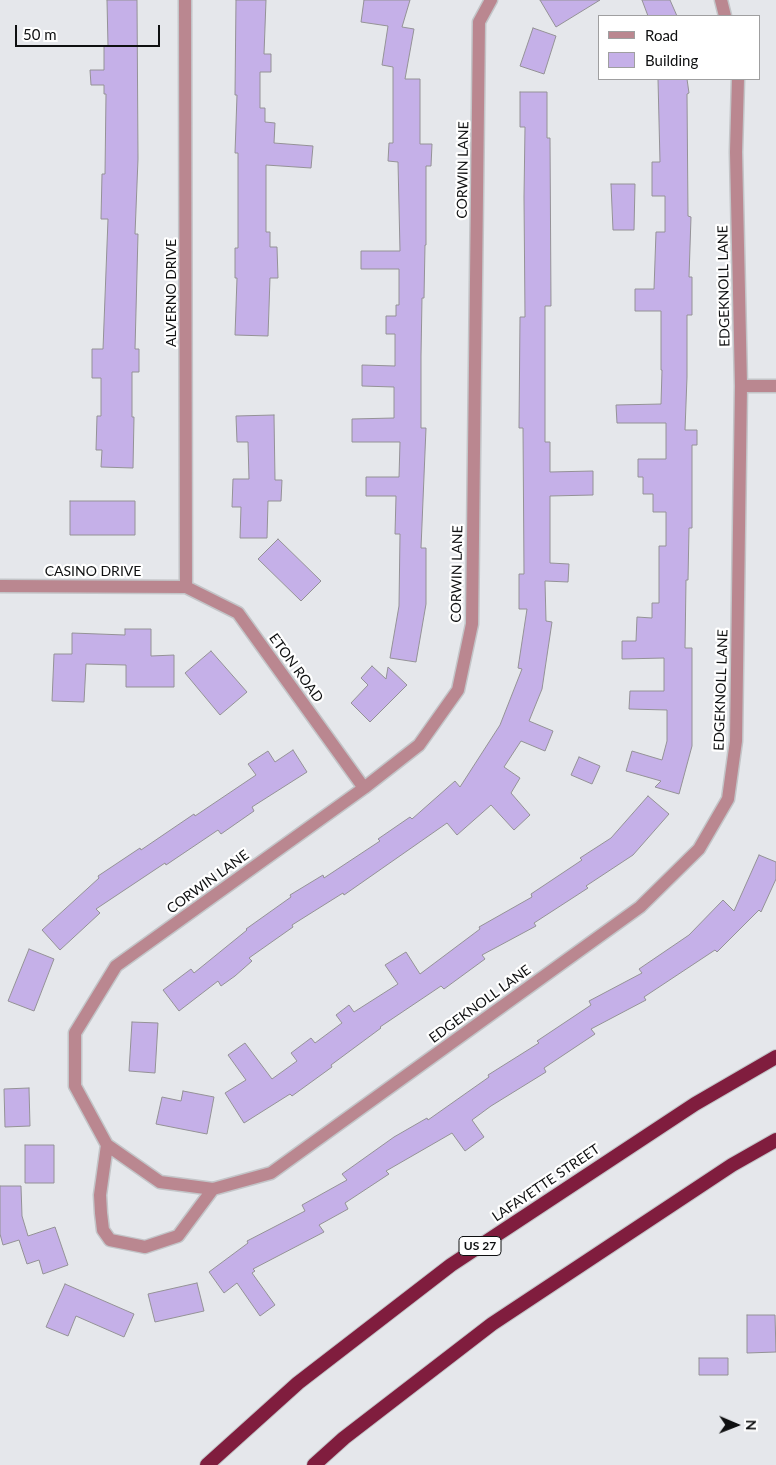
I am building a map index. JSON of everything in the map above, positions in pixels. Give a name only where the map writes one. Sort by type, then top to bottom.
[{"type":"highway","name":"LAFAYETTE STREET","points":[[207,1465],[298,1383],[451,1266],[695,1104],[776,1057]]},
{"type":"highway","points":[[314,1465],[344,1438],[492,1324],[732,1165],[776,1140]]},
{"type":"street","name":"ALVERNO DRIVE","points":[[185,0],[186,587]]},
{"type":"street","name":"CORWIN LANE","points":[[107,1145],[75,1086],[75,1033],[116,966],[364,788],[419,745],[458,690],[472,624],[479,22],[491,0]]},
{"type":"street","points":[[721,0],[725,15]]},
{"type":"street","name":"EDGEKNOLL LANE","points":[[107,1145],[160,1182],[213,1189],[271,1173],[640,907],[699,849],[728,799],[736,741],[741,386],[736,152],[738,80]]},
{"type":"street","points":[[741,386],[776,386]]},
{"type":"street","name":"CASINO DRIVE","points":[[0,586],[186,587]]},
{"type":"street","name":"ETON ROAD","points":[[186,587],[238,613],[364,788]]},
{"type":"street","points":[[107,1145],[100,1195],[103,1230],[110,1240],[145,1247],[178,1236],[213,1189]]},
{"type":"building","points":[[107,0],[137,0],[138,159],[135,234],[138,234],[135,349],[139,349],[139,372],[132,372],[132,417],[134,417],[133,468],[101,467],[102,450],[96,450],[97,416],[101,416],[101,378],[92,378],[92,349],[103,349],[108,219],[101,219],[102,174],[105,174],[106,94],[104,94],[104,85],[91,85],[90,70],[104,70],[104,46],[108,46]]},
{"type":"building","points":[[236,0],[266,0],[264,54],[271,54],[271,72],[260,72],[260,108],[265,108],[265,122],[275,123],[274,143],[313,146],[311,168],[266,165],[266,232],[270,232],[270,247],[277,247],[278,278],[270,278],[268,336],[235,335],[237,278],[235,278],[235,248],[238,248],[238,153],[235,153],[237,95],[235,95]]},
{"type":"building","points":[[364,0],[410,0],[402,27],[414,29],[405,79],[420,79],[420,144],[432,144],[431,166],[426,166],[426,245],[424,298],[422,298],[421,356],[421,428],[426,428],[421,548],[426,548],[426,604],[416,662],[390,658],[399,606],[400,534],[395,534],[396,496],[366,496],[366,477],[399,477],[400,442],[352,442],[352,419],[394,418],[394,387],[362,386],[362,365],[395,366],[395,334],[386,334],[386,316],[396,316],[396,305],[399,305],[399,269],[361,269],[361,251],[400,251],[398,162],[388,161],[389,143],[393,143],[393,67],[382,65],[388,26],[361,22]]},
{"type":"building","points":[[540,0],[600,0],[556,27]]},
{"type":"building","points":[[642,0],[670,0],[677,15],[648,15]]},
{"type":"building","points":[[533,28],[556,36],[544,74],[520,66]]},
{"type":"building","points":[[658,80],[687,80],[689,93],[687,94],[688,216],[691,217],[689,277],[692,277],[692,315],[687,315],[685,430],[697,430],[697,445],[692,445],[692,528],[689,528],[688,580],[686,580],[685,648],[692,648],[692,746],[679,794],[655,787],[661,781],[626,771],[632,751],[662,760],[667,741],[667,710],[629,709],[630,691],[664,691],[664,658],[622,659],[622,641],[636,641],[637,617],[652,618],[652,603],[659,603],[659,546],[666,546],[666,512],[653,512],[653,494],[643,494],[643,477],[638,477],[638,459],[666,459],[666,423],[617,423],[616,405],[661,404],[661,311],[635,311],[635,289],[654,289],[656,232],[665,232],[665,196],[652,196],[652,162],[660,162]]},
{"type":"building","points":[[520,92],[547,92],[547,138],[550,138],[551,306],[545,306],[545,442],[550,442],[550,472],[593,471],[593,495],[550,496],[550,563],[569,564],[568,582],[545,581],[546,621],[552,622],[542,689],[529,721],[553,731],[545,751],[521,741],[504,767],[520,778],[511,793],[530,815],[514,830],[491,805],[457,835],[447,823],[344,895],[343,893],[292,925],[293,927],[249,958],[252,961],[235,976],[221,986],[218,981],[179,1011],[163,990],[191,969],[194,973],[246,929],[291,897],[290,895],[323,875],[324,878],[380,841],[378,839],[410,817],[412,819],[455,781],[460,787],[500,725],[522,669],[518,668],[527,609],[519,609],[519,574],[524,574],[523,428],[519,428],[520,317],[525,317],[525,127],[520,127]]},
{"type":"building","points":[[611,184],[635,184],[634,230],[613,230]]},
{"type":"building","points":[[274,415],[275,480],[282,480],[281,501],[268,501],[267,538],[240,538],[241,507],[232,507],[233,479],[249,479],[248,442],[237,442],[236,416]]},
{"type":"building","points":[[70,501],[135,501],[135,535],[70,535]]},
{"type":"building","points":[[278,539],[321,581],[301,601],[258,559]]},
{"type":"building","points":[[125,629],[151,629],[151,656],[174,655],[174,687],[126,687],[126,665],[86,664],[84,702],[52,701],[54,654],[72,654],[72,633],[125,635]]},
{"type":"building","points":[[211,651],[247,692],[220,715],[185,673]]},
{"type":"building","points":[[372,666],[386,679],[388,667],[407,685],[370,722],[351,703],[368,685],[361,678]]},
{"type":"building","points":[[293,750],[307,772],[252,807],[254,811],[221,834],[218,830],[96,909],[100,913],[60,950],[42,930],[99,878],[98,876],[194,814],[195,816],[256,775],[248,764],[268,751],[275,762]]},
{"type":"building","points":[[579,757],[600,766],[592,784],[571,775]]},
{"type":"building","points":[[648,796],[669,814],[633,855],[586,886],[588,888],[534,923],[536,926],[482,955],[485,959],[444,989],[441,986],[380,1027],[331,1065],[332,1067],[292,1096],[290,1094],[244,1123],[225,1093],[246,1080],[228,1055],[245,1043],[272,1079],[297,1061],[291,1053],[311,1038],[315,1043],[342,1023],[336,1015],[349,1005],[354,1012],[398,984],[385,965],[406,952],[420,974],[480,929],[479,927],[532,897],[531,894],[611,838]]},
{"type":"building","points":[[759,855],[776,862],[776,879],[761,912],[759,910],[717,952],[715,950],[644,997],[646,1000],[591,1029],[595,1034],[544,1068],[546,1072],[472,1120],[484,1137],[465,1151],[452,1133],[386,1171],[389,1174],[345,1203],[348,1209],[319,1225],[324,1232],[253,1269],[255,1271],[252,1273],[275,1305],[260,1316],[237,1283],[224,1293],[209,1272],[248,1243],[247,1241],[305,1211],[302,1205],[347,1180],[342,1174],[394,1137],[427,1118],[428,1120],[489,1077],[488,1075],[539,1043],[537,1041],[591,1005],[589,1001],[642,973],[639,969],[689,935],[723,900],[734,911]]},
{"type":"building","points":[[29,949],[54,959],[34,1011],[8,1001]]},
{"type":"building","points":[[132,1022],[158,1023],[155,1073],[129,1071]]},
{"type":"building","points":[[29,1088],[30,1126],[5,1127],[4,1089]]},
{"type":"building","points":[[183,1091],[214,1097],[207,1134],[156,1124],[162,1097],[181,1101]]},
{"type":"building","points":[[25,1145],[54,1145],[54,1183],[25,1183]]},
{"type":"building","points":[[0,1186],[21,1186],[22,1216],[28,1236],[55,1227],[68,1265],[43,1274],[39,1260],[27,1264],[19,1240],[3,1245],[0,1234]]},
{"type":"building","points":[[197,1283],[204,1311],[155,1322],[148,1294]]},
{"type":"building","points":[[65,1284],[134,1314],[124,1337],[76,1316],[68,1336],[46,1327]]},
{"type":"building","points":[[747,1315],[775,1315],[776,1352],[747,1353]]},
{"type":"building","points":[[699,1358],[728,1358],[728,1375],[699,1375]]}]
